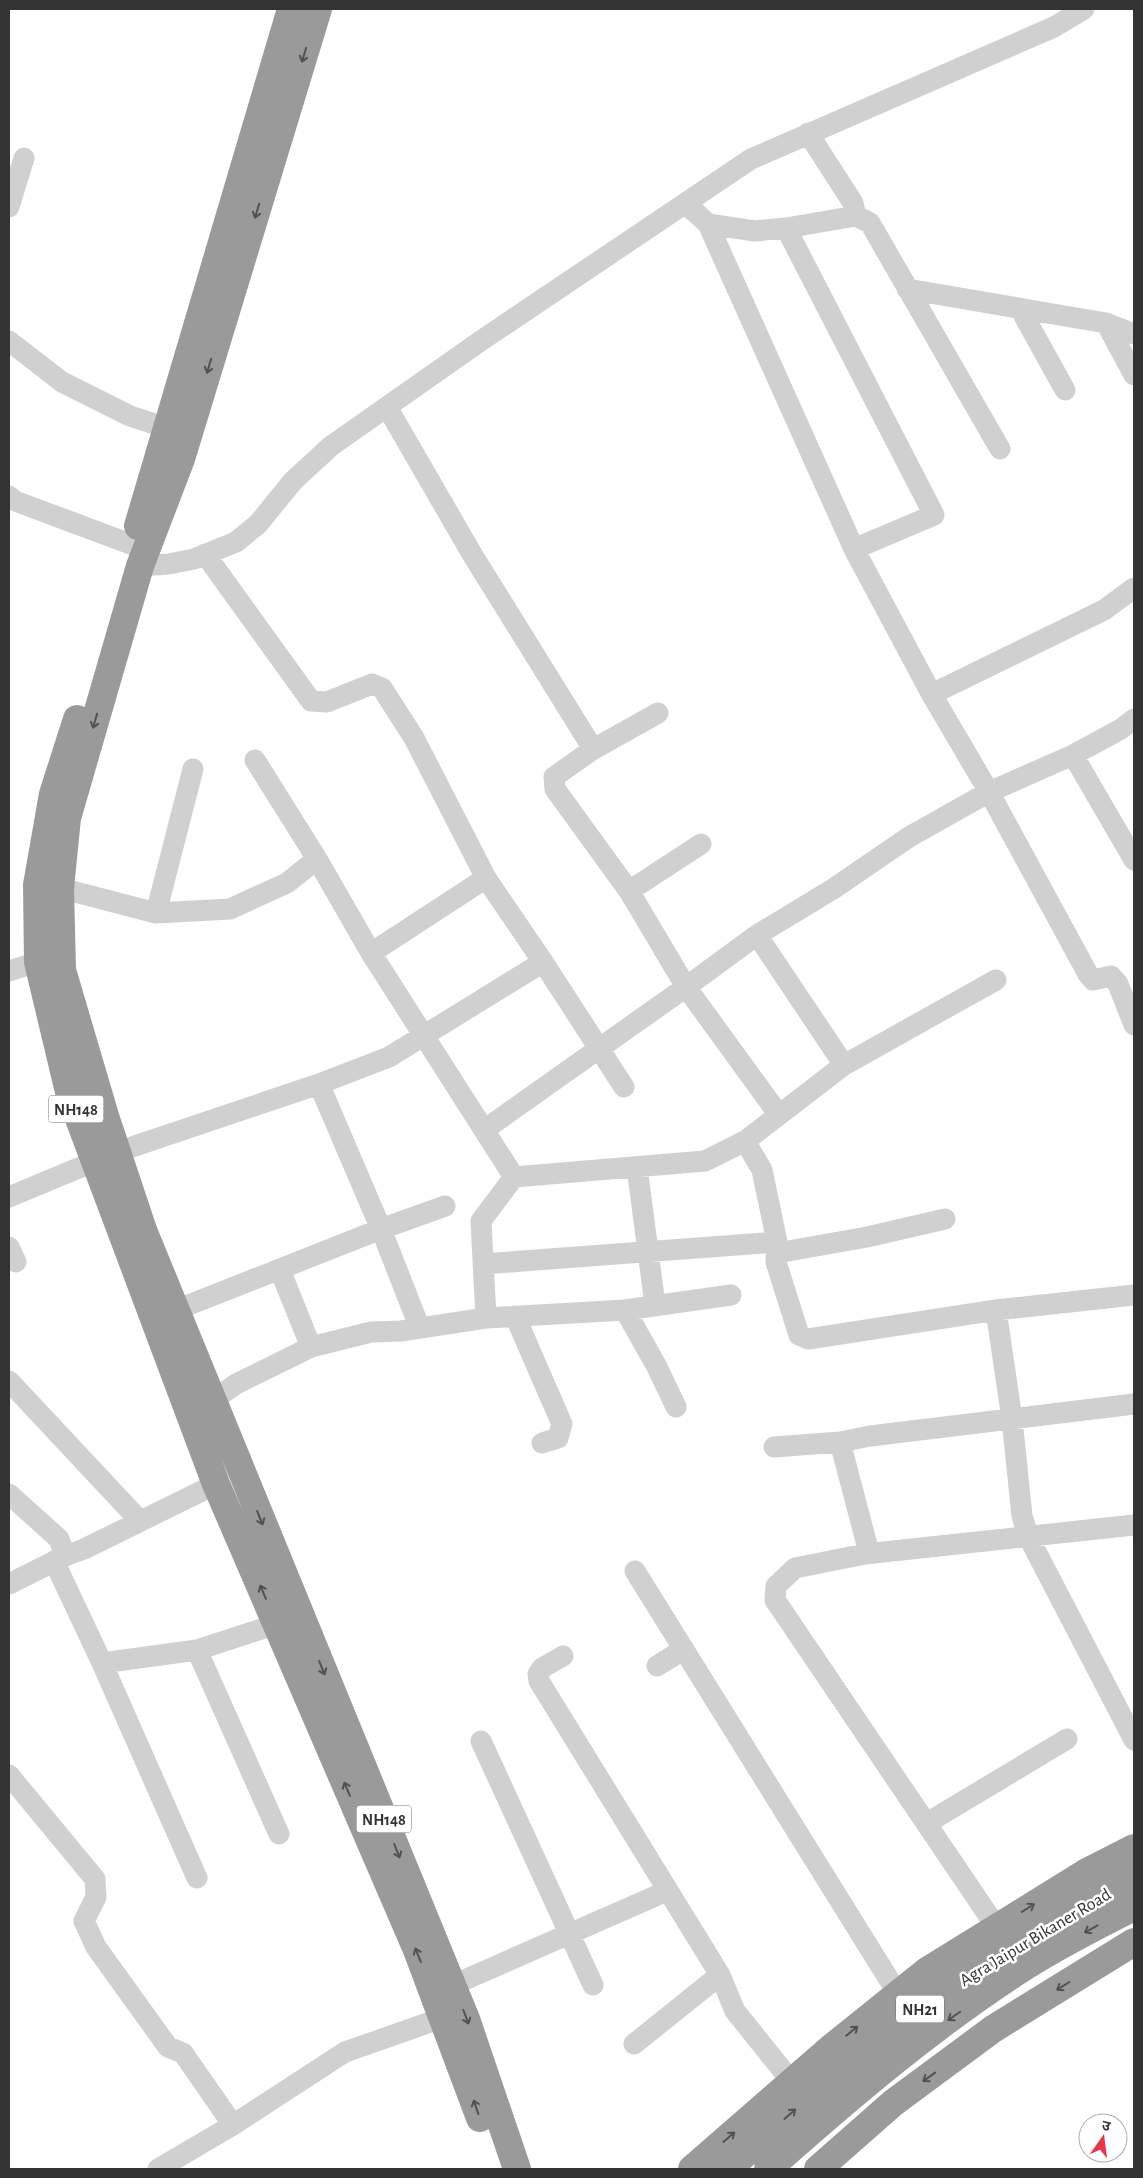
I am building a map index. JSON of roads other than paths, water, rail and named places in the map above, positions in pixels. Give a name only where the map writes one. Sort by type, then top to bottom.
[{"type":"highway","name":"NH148","points":[[291,9],[166,428],[137,555],[67,818],[60,888],[62,970],[106,1156],[213,1438],[453,1985],[517,2169]]},
{"type":"highway","name":"NH148","points":[[318,9],[181,459],[137,555],[53,794],[37,885],[38,962],[70,1092],[106,1156],[143,1230],[212,1401],[216,1484],[416,1950],[473,2096],[498,2169]]},
{"type":"highway","points":[[692,2169],[792,2082],[926,1971],[1087,1872],[1134,1848]]},
{"type":"highway","name":"Agra Jaipur Bikaner Road","points":[[728,2169],[793,2111],[915,2012],[998,1955],[1134,1877]]},
{"type":"highway","name":"Agra Jaipur Bikaner Road","points":[[768,2169],[807,2134],[930,2033],[1022,1969],[1134,1906]]},
{"type":"highway","points":[[818,2169],[893,2103],[994,2029],[1134,1942]]},
{"type":"street","points":[[9,496],[15,501],[137,555],[169,564],[194,559],[236,542],[258,524],[294,481],[331,446],[482,340],[751,159],[1054,27],[1084,9]]},
{"type":"street","points":[[808,133],[853,203],[856,216]]},
{"type":"street","points":[[9,207],[24,158]]},
{"type":"street","points":[[684,204],[696,212],[708,224],[854,549],[932,694],[989,792],[1088,974],[1094,980],[1111,976],[1118,984],[1134,1025]]},
{"type":"street","points":[[708,224],[755,230],[786,228],[856,216],[870,223],[1000,449]]},
{"type":"street","points":[[786,228],[934,515],[854,549]]},
{"type":"street","points":[[907,289],[1106,323],[1134,334]]},
{"type":"street","points":[[1024,309],[1024,316],[1065,390]]},
{"type":"street","points":[[1106,323],[1134,375]]},
{"type":"street","points":[[9,341],[62,382],[130,416],[166,428]]},
{"type":"street","points":[[387,407],[472,554],[592,750]]},
{"type":"street","points":[[205,554],[311,701],[327,702],[372,684],[382,688],[414,738],[486,878],[624,1087]]},
{"type":"street","points":[[932,694],[1104,610],[1134,588]]},
{"type":"street","points":[[658,713],[592,750],[554,777],[555,789],[629,891],[686,987],[778,1115]]},
{"type":"street","points":[[484,1130],[757,935],[833,889],[909,837],[989,792],[1073,755],[1121,729],[1134,718]]},
{"type":"street","points":[[1073,755],[1134,860]]},
{"type":"street","points":[[255,760],[371,953],[514,1177]]},
{"type":"street","points":[[156,913],[193,769]]},
{"type":"street","points":[[629,891],[702,844]]},
{"type":"street","points":[[60,888],[156,913],[230,909],[287,883],[316,859]]},
{"type":"street","points":[[371,953],[486,878]]},
{"type":"street","points":[[757,935],[844,1065]]},
{"type":"street","points":[[9,971],[38,962]]},
{"type":"street","points":[[9,1197],[106,1156],[319,1084],[389,1057],[543,962]]},
{"type":"street","points":[[486,1318],[481,1221],[514,1177],[705,1161],[745,1141],[844,1065],[996,980]]},
{"type":"street","points":[[319,1084],[381,1229],[419,1326]]},
{"type":"street","points":[[745,1141],[762,1170],[777,1248],[776,1262],[799,1334],[808,1339],[996,1310],[1134,1295]]},
{"type":"street","points":[[638,1166],[655,1305]]},
{"type":"street","points":[[176,1310],[381,1229],[445,1206]]},
{"type":"street","points":[[483,1264],[649,1253],[777,1248],[867,1237],[946,1219]]},
{"type":"street","points":[[280,1270],[311,1346]]},
{"type":"street","points":[[212,1401],[236,1384],[311,1346],[371,1332],[401,1331],[419,1326],[486,1318],[625,1310],[731,1295]]},
{"type":"street","points":[[625,1310],[657,1367],[676,1407]]},
{"type":"street","points":[[996,1310],[1012,1419],[1022,1516],[1029,1538],[1134,1740]]},
{"type":"street","points":[[515,1316],[562,1424],[558,1438],[542,1443]]},
{"type":"street","points":[[9,1381],[140,1521]]},
{"type":"street","points":[[774,1447],[840,1442],[870,1436],[1134,1404]]},
{"type":"street","points":[[840,1442],[868,1546],[865,1554]]},
{"type":"street","points":[[9,1584],[60,1559],[84,1550],[216,1484]]},
{"type":"street","points":[[9,1494],[59,1539],[60,1559],[102,1663],[197,1878]]},
{"type":"street","points":[[997,1928],[774,1600],[776,1586],[795,1568],[865,1554],[1029,1538],[1134,1525]]},
{"type":"street","points":[[636,1571],[898,1994]]},
{"type":"street","points":[[102,1663],[197,1650],[277,1624]]},
{"type":"street","points":[[657,1666],[684,1649]]},
{"type":"street","points":[[197,1650],[279,1834]]},
{"type":"street","points":[[563,1656],[542,1668],[538,1674],[539,1681],[720,1975],[735,2012],[792,2082]]},
{"type":"street","points":[[927,1824],[1067,1739]]},
{"type":"street","points":[[482,1741],[593,1985]]},
{"type":"street","points":[[9,1775],[94,1879],[96,1896],[84,1921],[96,1947],[168,2047],[183,2053],[233,2126]]},
{"type":"street","points":[[453,1985],[667,1891]]},
{"type":"street","points":[[634,2044],[720,1975]]},
{"type":"street","points":[[158,2169],[233,2126],[345,2052],[442,2018]]}]
